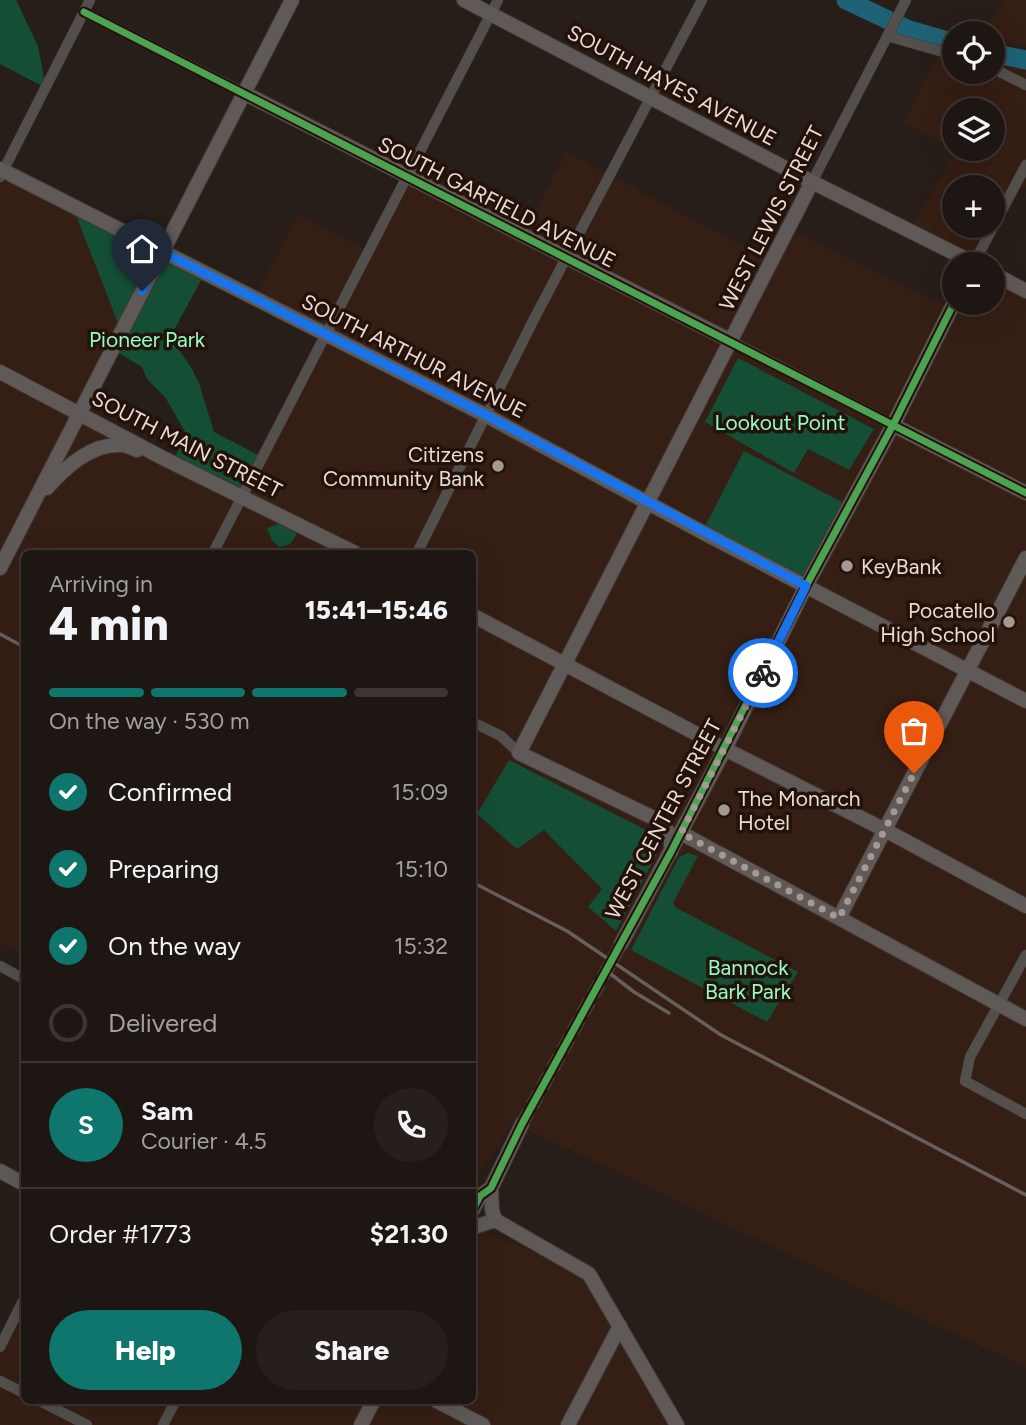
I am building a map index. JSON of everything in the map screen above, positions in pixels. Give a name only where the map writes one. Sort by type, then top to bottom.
[{"type":"street","points":[[1,172],[90,0]]},
{"type":"street","points":[[0,568],[292,0]]},
{"type":"street","name":"SOUTH HAYES AVENUE","points":[[464,0],[951,252]]},
{"type":"street","points":[[215,550],[498,0]]},
{"type":"street","points":[[419,550],[526,336],[702,0]]},
{"type":"street","name":"WEST LEWIS STREET","points":[[519,753],[905,0]]},
{"type":"street","name":"SOUTH GARFIELD AVENUE","points":[[84,12],[893,425]]},
{"type":"street","points":[[887,36],[942,52]]},
{"type":"street","points":[[1005,74],[1026,85]]},
{"type":"street","points":[[981,252],[1026,165]]},
{"type":"street","name":"SOUTH ARTHUR AVENUE","points":[[1,172],[488,416],[1026,701]]},
{"type":"street","points":[[1005,280],[1026,291]]},
{"type":"street","name":"WEST CENTER STREET","points":[[621,944],[694,809],[806,586],[893,425],[948,315]]},
{"type":"street","name":"SOUTH MAIN STREET","points":[[0,372],[163,458],[349,550]]},
{"type":"street","points":[[893,425],[1026,494]]},
{"type":"street","points":[[32,505],[73,461],[96,450],[121,445],[163,458]]},
{"type":"street","points":[[839,918],[1026,558]]},
{"type":"street","points":[[476,617],[1026,906]]},
{"type":"street","points":[[476,724],[502,736],[519,753],[662,822],[678,821],[694,809]]},
{"type":"street","points":[[662,822],[671,837],[671,852]]},
{"type":"street","points":[[681,833],[1026,1019]]},
{"type":"street","points":[[1026,955],[970,1057],[965,1081],[1026,1114]]},
{"type":"street","points":[[0,966],[21,977]]},
{"type":"street","points":[[476,1203],[491,1188],[522,1125]]},
{"type":"street","points":[[0,1171],[21,1182]]},
{"type":"street","points":[[491,1188],[495,1220],[589,1273],[677,1425]]},
{"type":"street","points":[[476,1227],[495,1220]]},
{"type":"street","points":[[0,1348],[21,1305]]},
{"type":"street","points":[[568,1425],[620,1326]]},
{"type":"street","points":[[0,1381],[21,1392]]},
{"type":"street","points":[[46,1404],[87,1425]]},
{"type":"street","points":[[163,1425],[174,1404]]},
{"type":"street","points":[[361,1425],[372,1404]]},
{"type":"street","points":[[443,1404],[483,1425]]},
{"type":"shaded area","points":[[1004,0],[1026,0],[1026,46],[1005,43],[1005,21],[991,21]]},
{"type":"shaded area","points":[[942,49],[942,84],[1005,84],[1005,61],[1026,66],[1026,186],[1018,182],[1005,206],[1005,175],[943,175],[951,161],[1005,161],[1005,98],[942,98],[942,143],[903,123]]},
{"type":"shaded area","points":[[566,152],[772,261],[789,229],[942,305],[942,315],[1005,315],[1005,280],[1026,290],[1026,1368],[512,1122],[476,1180],[476,550],[21,550],[21,954],[0,943],[0,177],[72,205],[121,331],[80,412],[243,496],[327,335],[255,298],[298,215],[369,252],[408,177],[523,236]]},
{"type":"shaded area","points":[[942,176],[942,238],[988,238],[980,252],[952,252],[909,231]]},
{"type":"shaded area","points":[[476,1227],[589,1274],[677,1425],[0,1425],[0,1348],[21,1307],[21,1404],[476,1404]]},
{"type":"green space","points":[[0,0],[16,0],[38,46],[46,88],[0,64]]},
{"type":"green space","name":"Pioneer Park","points":[[72,205],[205,273],[174,330],[173,341],[199,383],[214,432],[264,458],[244,496],[172,462],[187,435],[165,397],[147,379],[142,367],[112,349],[121,331]]},
{"type":"green space","name":"Lookout Point","points":[[738,358],[874,429],[849,470],[808,449],[794,473],[705,422]]},
{"type":"green space","points":[[744,451],[848,505],[806,586],[702,532]]},
{"type":"green space","points":[[281,523],[297,534],[290,544],[280,547],[272,541],[267,528]]},
{"type":"green space","points":[[509,760],[656,835],[661,846],[616,931],[588,907],[602,889],[544,830],[517,849],[477,814]]},
{"type":"green space","name":"Bannock Bark Park","points":[[688,853],[698,856],[673,903],[675,907],[798,972],[767,1022],[631,950],[679,857]]},
{"type":"waterway","points":[[846,0],[909,30],[942,40]]},
{"type":"waterway","points":[[1005,56],[1026,60]]},
{"type":"tunnel","points":[[522,1124],[621,944]]},
{"type":"railway","points":[[0,634],[21,645]]},
{"type":"railway","points":[[476,884],[567,931],[721,1035],[1026,1195]]},
{"type":"railway","points":[[603,968],[634,992],[669,1013]]},
{"type":"cycle path","points":[[84,12],[1026,493]]},
{"type":"cycle path","points":[[476,1204],[480,1196],[491,1188],[522,1124],[671,852],[948,315]]},
{"type":"way so far","points":[[763,673],[681,833],[839,918],[914,773]]},
{"type":"place","name":"Citizens Community Bank","points":[[498,466]]},
{"type":"place","name":"KeyBank","points":[[847,566]]},
{"type":"place","name":"Pocatello High School","points":[[1009,622]]},
{"type":"place","name":"The Monarch Hotel","points":[[724,810]]},
{"type":"route","points":[[142,291],[163,252],[488,416],[806,586],[763,673]]}]
